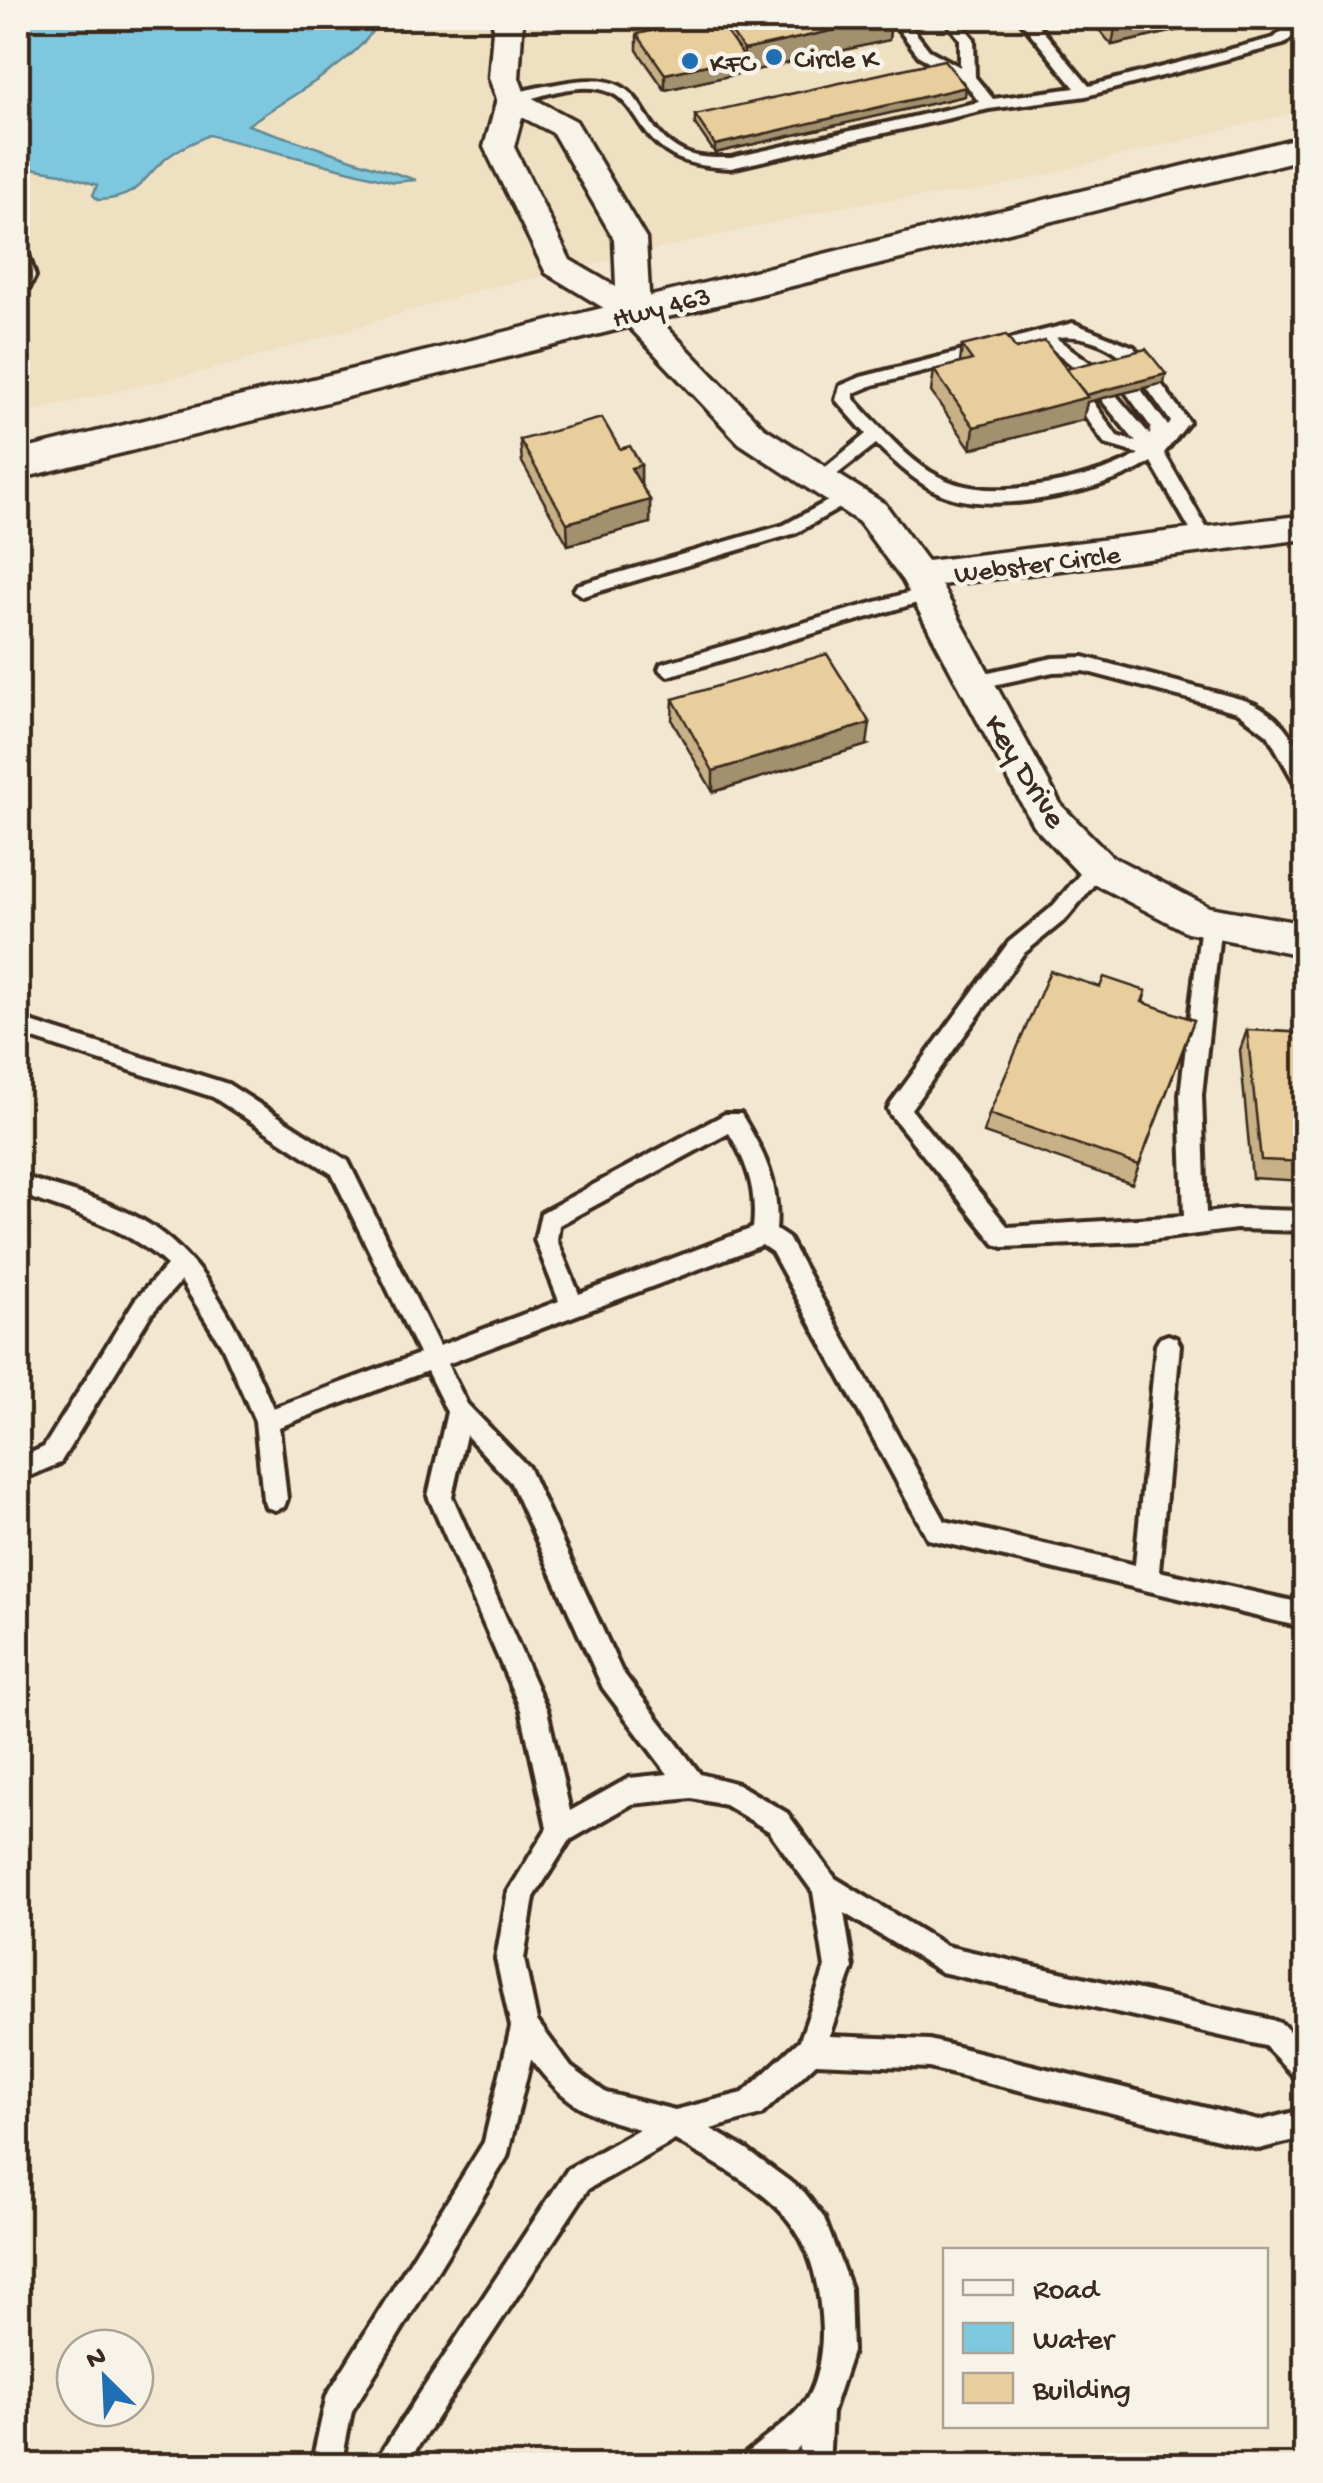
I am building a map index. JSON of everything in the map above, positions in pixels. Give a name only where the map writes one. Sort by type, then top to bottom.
[{"type":"main road","name":"Hwy 463","points":[[18,465],[1306,148]]},
{"type":"street","points":[[508,18],[504,78],[512,99],[566,127],[630,239],[634,312]]},
{"type":"street","name":"Webster Circle","points":[[512,99],[499,146],[557,266],[634,312],[751,435],[872,513],[923,584],[1306,527]]},
{"type":"street","name":"Key Drive","points":[[923,584],[1047,815],[1097,867],[1211,923],[1306,940]]},
{"type":"lane","points":[[896,18],[924,53],[968,77],[989,104]]},
{"type":"lane","points":[[950,18],[966,39],[968,77]]},
{"type":"lane","points":[[1025,18],[1086,91]]},
{"type":"lane","points":[[512,99],[584,83],[611,86],[637,103],[668,149],[698,162],[731,163],[989,104],[1086,91],[1279,41],[1305,18]]},
{"type":"lane","points":[[18,248],[28,276],[18,294]]},
{"type":"lane","points":[[1134,360],[1128,350],[1073,328],[846,390],[845,400],[876,436],[940,485],[976,496],[1050,489],[1116,471],[1154,453],[1180,422],[1153,385]]},
{"type":"lane","points":[[1022,340],[1070,336],[1107,356],[1114,365]]},
{"type":"lane","points":[[1022,340],[1056,343],[1090,371]]},
{"type":"lane","points":[[1022,340],[1040,349],[1066,377]]},
{"type":"lane","points":[[1133,390],[1160,427],[1154,453]]},
{"type":"lane","points":[[1108,397],[1154,453],[1205,541]]},
{"type":"lane","points":[[1084,403],[1110,440],[1154,453]]},
{"type":"lane","points":[[584,590],[790,529],[833,488],[876,436]]},
{"type":"lane","points":[[668,669],[923,584]]},
{"type":"lane","points":[[975,682],[1052,665],[1084,664],[1244,706],[1265,716],[1276,728],[1306,785]]},
{"type":"lane","points":[[1097,867],[1059,912],[1016,948],[899,1109],[1004,1237],[1143,1231],[1236,1218],[1306,1221]]},
{"type":"lane","points":[[1194,1224],[1191,1095],[1211,923]]},
{"type":"lane","points":[[18,1026],[220,1090],[340,1168],[459,1412],[520,1474],[612,1679],[692,1785]]},
{"type":"lane","points":[[572,1306],[546,1240],[549,1220],[733,1120],[762,1168],[769,1196],[764,1234]]},
{"type":"lane","points":[[18,1184],[134,1227],[182,1264],[220,1319],[267,1421],[275,1499]]},
{"type":"lane","points":[[267,1421],[764,1234]]},
{"type":"lane","points":[[764,1234],[780,1244],[937,1531],[1306,1616]]},
{"type":"lane","points":[[18,1470],[52,1456],[142,1307],[182,1264]]},
{"type":"lane","points":[[1146,1580],[1168,1344]]},
{"type":"lane","points":[[459,1412],[440,1496],[534,1710],[561,1832]]},
{"type":"lane","points":[[814,2466],[817,2412],[837,2352],[835,2288],[814,2228],[780,2191],[675,2124],[600,2106],[561,2077],[525,2027],[510,1959],[521,1892],[561,1832],[628,1791],[692,1785],[728,1793],[778,1822],[826,1887],[941,1958],[1272,2034],[1306,2068]]},
{"type":"lane","points":[[387,2466],[578,2179],[675,2124],[751,2104],[811,2049],[839,1968],[826,1887]]},
{"type":"lane","points":[[326,2466],[338,2406],[497,2147],[525,2027]]},
{"type":"lane","points":[[811,2049],[929,2054],[1259,2135],[1306,2123]]},
{"type":"lane","points":[[755,2466],[817,2412]]},
{"type":"shaded area","points":[[18,18],[1305,18],[1305,110],[981,191],[856,204],[477,291],[234,364],[18,415]]},
{"type":"water","points":[[18,18],[378,18],[372,32],[342,62],[248,125],[416,180],[394,182],[209,135],[172,154],[125,195],[98,200],[93,195],[97,185],[61,173],[18,166]]},
{"type":"building","points":[[716,18],[744,57],[665,74],[637,34]]},
{"type":"building","points":[[721,18],[889,18],[744,50]]},
{"type":"building","points":[[944,60],[966,87],[715,145],[695,115]]},
{"type":"building","points":[[1006,335],[1016,349],[1045,341],[1088,397],[974,427],[934,370],[972,360],[962,346]]},
{"type":"building","points":[[1146,349],[1166,374],[1086,395],[1066,369]]},
{"type":"building","points":[[602,418],[620,449],[630,446],[641,465],[631,468],[650,500],[567,523],[520,440]]},
{"type":"building","points":[[827,654],[870,723],[713,771],[673,699]]},
{"type":"building","points":[[1050,971],[1100,987],[1104,977],[1146,991],[1142,1002],[1194,1020],[1139,1165],[989,1114]]},
{"type":"building","points":[[1247,1030],[1306,1033],[1306,1162],[1261,1160]]},
{"type":"place","name":"Circle K","points":[[774,57]]},
{"type":"place","name":"KFC","points":[[690,61]]}]
